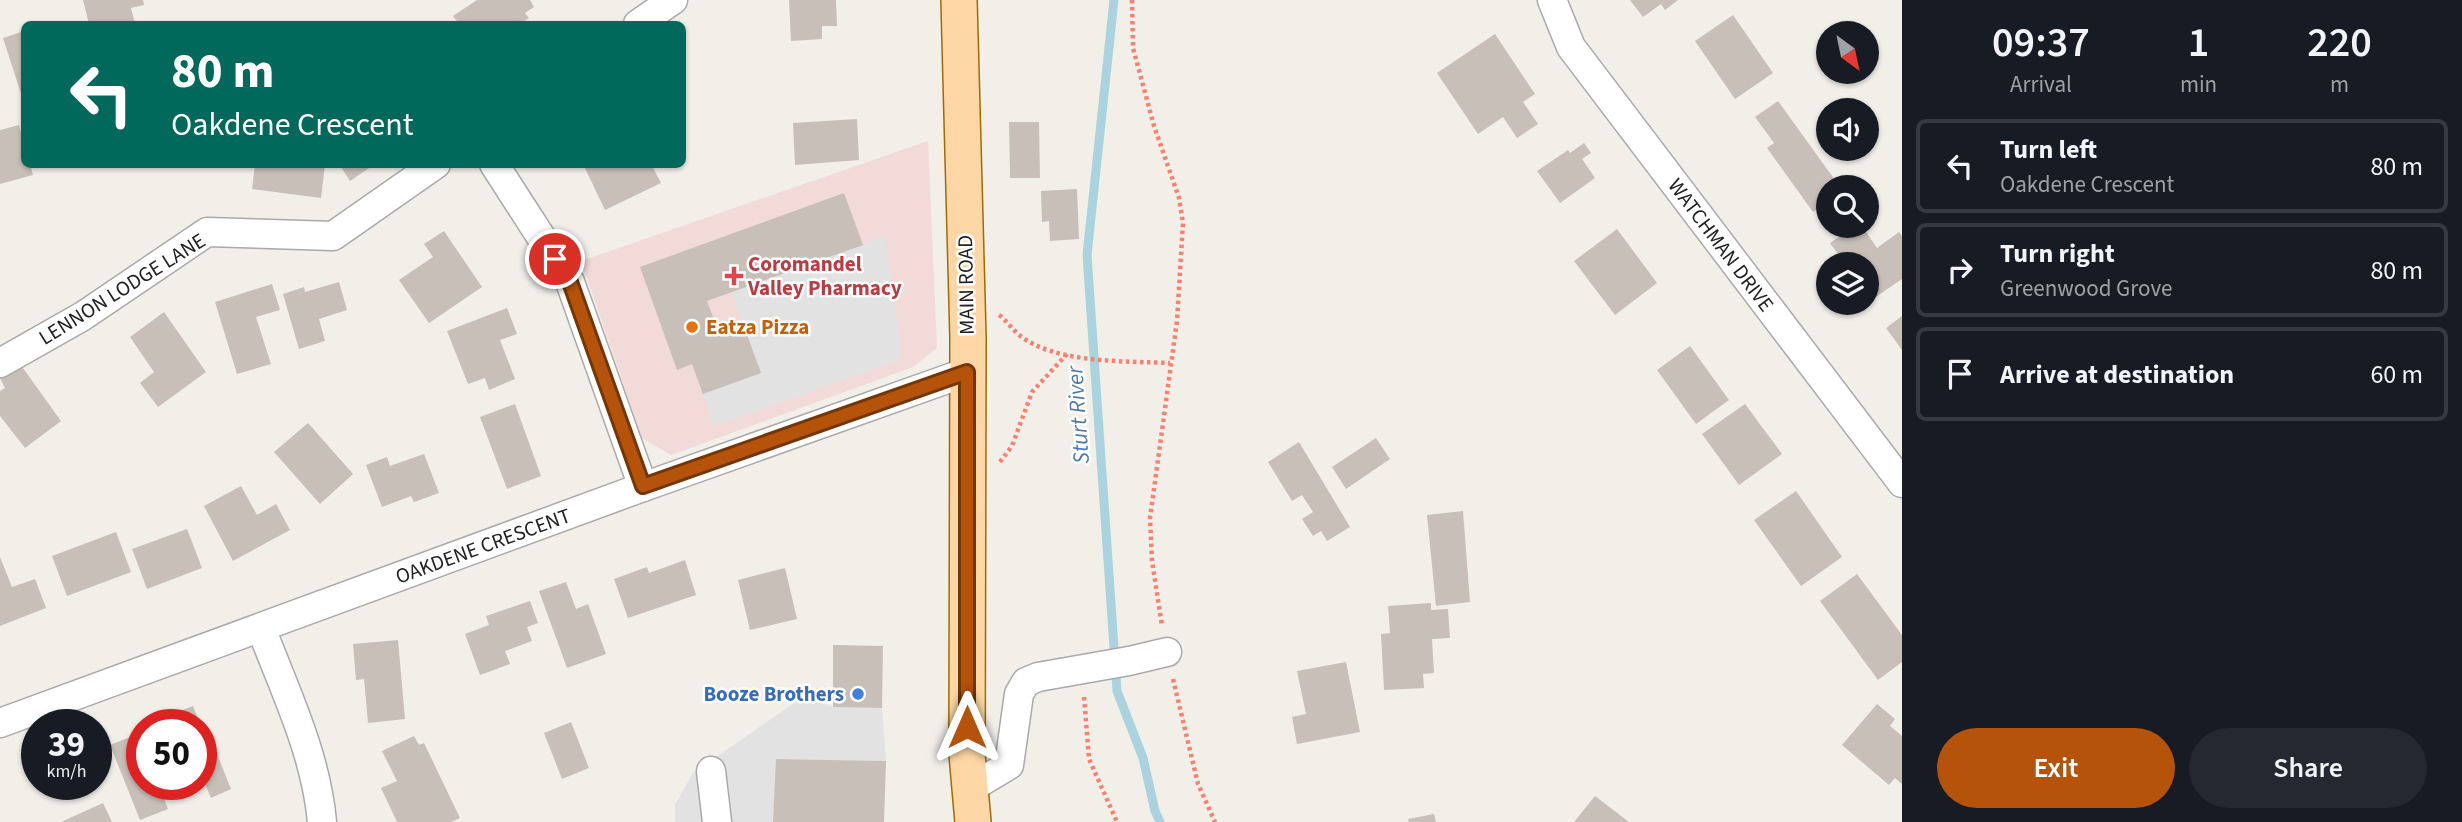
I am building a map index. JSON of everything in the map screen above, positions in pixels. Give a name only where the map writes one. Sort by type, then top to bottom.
[{"type":"main road","name":"MAIN ROAD","points":[[959,0],[967,316],[971,805]]},
{"type":"street","points":[[642,21],[673,0]]},
{"type":"street","name":"WATCHMAN DRIVE","points":[[1552,0],[1571,47],[1902,483]]},
{"type":"street","name":"LENNON LODGE LANE","points":[[0,363],[83,316],[207,232],[333,236],[430,168]]},
{"type":"street","points":[[497,168],[570,282],[643,486]]},
{"type":"street","name":"OAKDENE CRESCENT","points":[[0,723],[643,486],[967,372]]},
{"type":"street","points":[[261,628],[309,752],[320,793],[322,822]]},
{"type":"street","points":[[971,805],[1009,765],[1019,694],[1026,682],[1038,677],[1167,652]]},
{"type":"street","points":[[711,771],[717,822]]},
{"type":"path","points":[[1132,0],[1133,48],[1154,126],[1179,198],[1183,223],[1177,321],[1150,518],[1152,561],[1167,652],[1198,784],[1215,822]]},
{"type":"path","points":[[967,316],[1000,315],[1018,334],[1040,346],[1067,354],[1108,360],[1170,363]]},
{"type":"path","points":[[997,467],[1012,446],[1032,392],[1067,354]]},
{"type":"path","points":[[1084,669],[1084,707],[1089,759],[1118,822]]},
{"type":"shaded area","points":[[928,141],[937,348],[913,367],[671,455],[642,438],[581,261]]},
{"type":"shaded area","points":[[885,236],[902,359],[714,426],[703,394],[761,373],[731,292]]},
{"type":"shaded area","points":[[803,697],[833,707],[882,708],[886,761],[777,759],[773,822],[675,822],[675,805],[693,773]]},
{"type":"building","points":[[83,0],[143,0],[144,5],[131,8],[134,21],[88,21]]},
{"type":"building","points":[[477,0],[530,0],[534,7],[525,13],[529,18],[524,21],[457,21],[453,16]]},
{"type":"building","points":[[789,0],[836,0],[837,26],[822,26],[822,39],[791,41]]},
{"type":"building","points":[[1630,0],[1678,0],[1665,10],[1661,4],[1643,17]]},
{"type":"building","points":[[1733,15],[1773,73],[1735,99],[1695,41]]},
{"type":"building","points":[[21,32],[21,94],[3,38]]},
{"type":"building","points":[[1495,34],[1535,94],[1523,102],[1538,124],[1517,138],[1503,117],[1478,134],[1437,73]]},
{"type":"building","points":[[1778,101],[1816,154],[1816,161],[1821,161],[1831,175],[1816,175],[1816,210],[1813,212],[1767,148],[1774,143],[1755,117]]},
{"type":"building","points":[[857,119],[859,160],[795,165],[793,123]]},
{"type":"building","points":[[1009,122],[1039,122],[1040,178],[1010,178]]},
{"type":"building","points":[[19,125],[21,168],[31,168],[33,175],[0,184],[0,130]]},
{"type":"building","points":[[1584,143],[1591,153],[1582,159],[1595,178],[1560,203],[1537,171],[1568,150],[1570,153]]},
{"type":"building","points":[[255,168],[325,168],[321,198],[252,189]]},
{"type":"building","points":[[342,168],[369,168],[350,181]]},
{"type":"building","points":[[585,168],[653,168],[661,183],[605,210]]},
{"type":"building","points":[[1077,189],[1079,239],[1050,241],[1049,221],[1042,222],[1041,191]]},
{"type":"building","points":[[844,193],[863,245],[707,301],[719,333],[743,324],[761,373],[703,394],[692,364],[677,370],[640,267]]},
{"type":"building","points":[[1617,229],[1657,283],[1615,315],[1574,261]]},
{"type":"building","points":[[444,231],[482,287],[429,323],[399,280],[433,257],[424,244]]},
{"type":"building","points":[[1899,232],[1902,236],[1902,279],[1879,295],[1879,252],[1836,252],[1830,243],[1837,238],[1870,238],[1877,248]]},
{"type":"building","points":[[339,282],[347,310],[319,319],[325,341],[299,349],[283,294],[304,287],[305,292]]},
{"type":"building","points":[[272,284],[280,310],[256,317],[271,364],[237,374],[215,302]]},
{"type":"building","points":[[507,308],[517,334],[500,340],[515,379],[489,390],[485,378],[468,384],[447,331]]},
{"type":"building","points":[[164,312],[206,372],[158,407],[140,383],[154,372],[130,337]]},
{"type":"building","points":[[1902,316],[1902,350],[1886,328]]},
{"type":"building","points":[[1690,346],[1729,400],[1696,424],[1657,370]]},
{"type":"building","points":[[20,364],[61,421],[25,448],[0,416],[0,391],[5,388],[0,378]]},
{"type":"building","points":[[515,404],[541,476],[507,489],[480,417]]},
{"type":"building","points":[[1745,404],[1782,454],[1739,485],[1702,434]]},
{"type":"building","points":[[308,423],[353,474],[320,504],[274,452]]},
{"type":"building","points":[[1376,438],[1390,459],[1346,489],[1332,467]]},
{"type":"building","points":[[1299,442],[1350,527],[1327,541],[1321,531],[1313,536],[1302,519],[1313,512],[1302,495],[1292,501],[1268,462]]},
{"type":"building","points":[[424,454],[439,493],[414,502],[411,496],[382,507],[366,465],[387,457],[390,466]]},
{"type":"building","points":[[241,486],[257,515],[276,504],[290,530],[233,561],[204,506]]},
{"type":"building","points":[[1796,491],[1842,557],[1801,586],[1754,520]]},
{"type":"building","points":[[1463,511],[1470,602],[1436,606],[1427,515]]},
{"type":"building","points":[[187,529],[202,568],[147,589],[132,549]]},
{"type":"building","points":[[116,532],[131,572],[67,596],[52,556]]},
{"type":"building","points":[[0,557],[12,587],[35,579],[46,608],[0,626]]},
{"type":"building","points":[[685,560],[696,595],[628,618],[614,579],[647,567],[649,573]]},
{"type":"building","points":[[785,568],[797,619],[750,630],[738,580]]},
{"type":"building","points":[[1857,574],[1902,635],[1902,662],[1878,680],[1820,601]]},
{"type":"building","points":[[566,582],[576,609],[588,604],[606,654],[567,668],[539,591]]},
{"type":"building","points":[[530,601],[538,623],[527,627],[532,641],[505,651],[510,664],[480,675],[465,634],[489,625],[486,616]]},
{"type":"building","points":[[1431,603],[1431,610],[1448,609],[1450,638],[1432,639],[1434,673],[1423,674],[1424,688],[1384,690],[1381,634],[1390,633],[1388,606]]},
{"type":"building","points":[[398,640],[405,719],[368,723],[364,679],[356,680],[353,644]]},
{"type":"building","points":[[833,645],[883,646],[882,708],[833,707]]},
{"type":"building","points":[[1346,662],[1360,732],[1297,744],[1292,717],[1306,714],[1297,671]]},
{"type":"building","points":[[1877,704],[1895,719],[1890,726],[1902,736],[1902,784],[1895,778],[1889,785],[1842,745]]},
{"type":"building","points":[[571,722],[589,768],[562,779],[544,733]]},
{"type":"building","points":[[414,736],[419,745],[424,743],[460,818],[451,822],[397,822],[381,788],[397,781],[382,751]]},
{"type":"building","points":[[126,739],[126,785],[112,750],[112,744]]},
{"type":"building","points":[[217,754],[231,789],[217,795]]},
{"type":"building","points":[[776,759],[886,761],[884,822],[773,822]]},
{"type":"building","points":[[1595,796],[1629,822],[1574,822]]},
{"type":"building","points":[[132,800],[164,800],[168,809],[140,820]]},
{"type":"building","points":[[103,803],[112,822],[61,822]]},
{"type":"building","points":[[1434,814],[1436,822],[1409,822],[1408,819]]},
{"type":"waterway","name":"Sturt River","points":[[1114,0],[1087,255],[1117,691],[1143,758],[1160,822]]},
{"type":"place","name":"Coromandel Valley Pharmacy","points":[[734,276]]},
{"type":"place","name":"Eatza Pizza","points":[[692,327]]},
{"type":"place","name":"Booze Brothers","points":[[858,694]]},
{"type":"route","points":[[555,259],[570,282],[643,486],[967,372],[967,727]]}]
